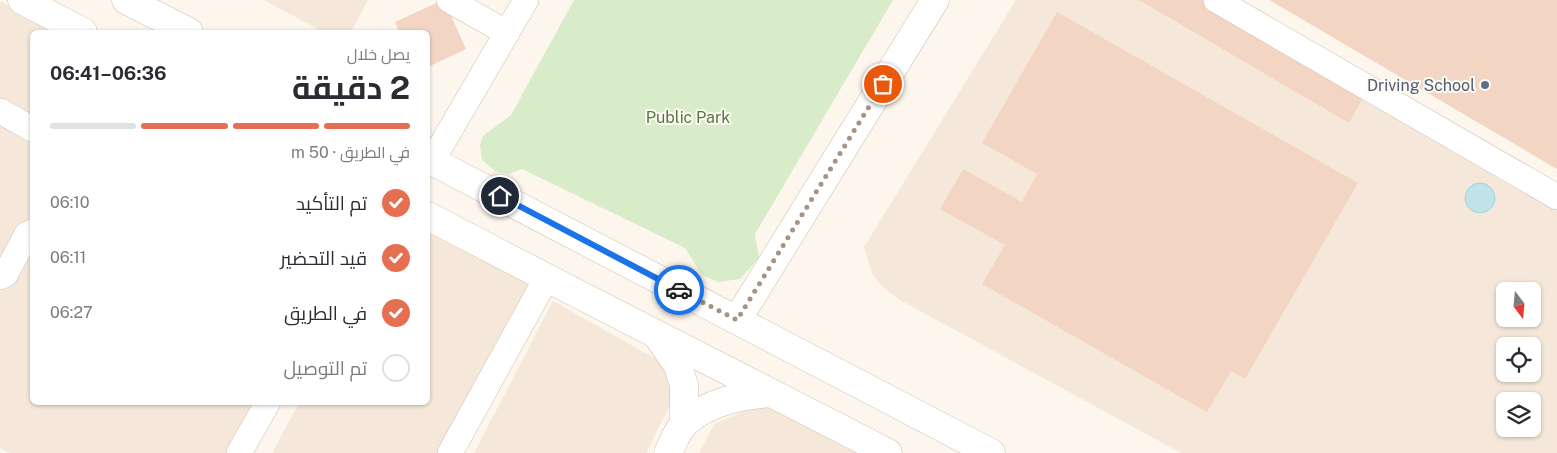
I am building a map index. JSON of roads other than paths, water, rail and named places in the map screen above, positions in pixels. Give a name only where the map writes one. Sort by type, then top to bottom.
[{"type":"street","points":[[22,0],[79,30]]},
{"type":"street","points":[[449,0],[507,33]]},
{"type":"street","points":[[526,0],[430,160],[991,453]]},
{"type":"street","points":[[737,320],[935,0]]},
{"type":"street","points":[[1216,0],[1557,197]]},
{"type":"street","points":[[141,3],[186,30]]},
{"type":"street","points":[[0,111],[30,128]]},
{"type":"street","points":[[430,217],[546,279],[888,453]]},
{"type":"street","points":[[0,277],[5,275],[30,233]]},
{"type":"street","points":[[450,453],[546,279]]},
{"type":"street","points":[[655,334],[678,366],[684,385],[684,424]]},
{"type":"street","points":[[668,453],[684,424],[707,408],[741,396],[771,393]]},
{"type":"street","points":[[239,453],[266,405]]},
{"type":"water","points":[[1480,183],[1491,187],[1495,198],[1491,209],[1480,213],[1469,209],[1465,198],[1469,187]]},
{"type":"place","name":"Driving School","points":[[1485,85]]},
{"type":"park label","name":"Public Park","points":[[688,117]]}]
